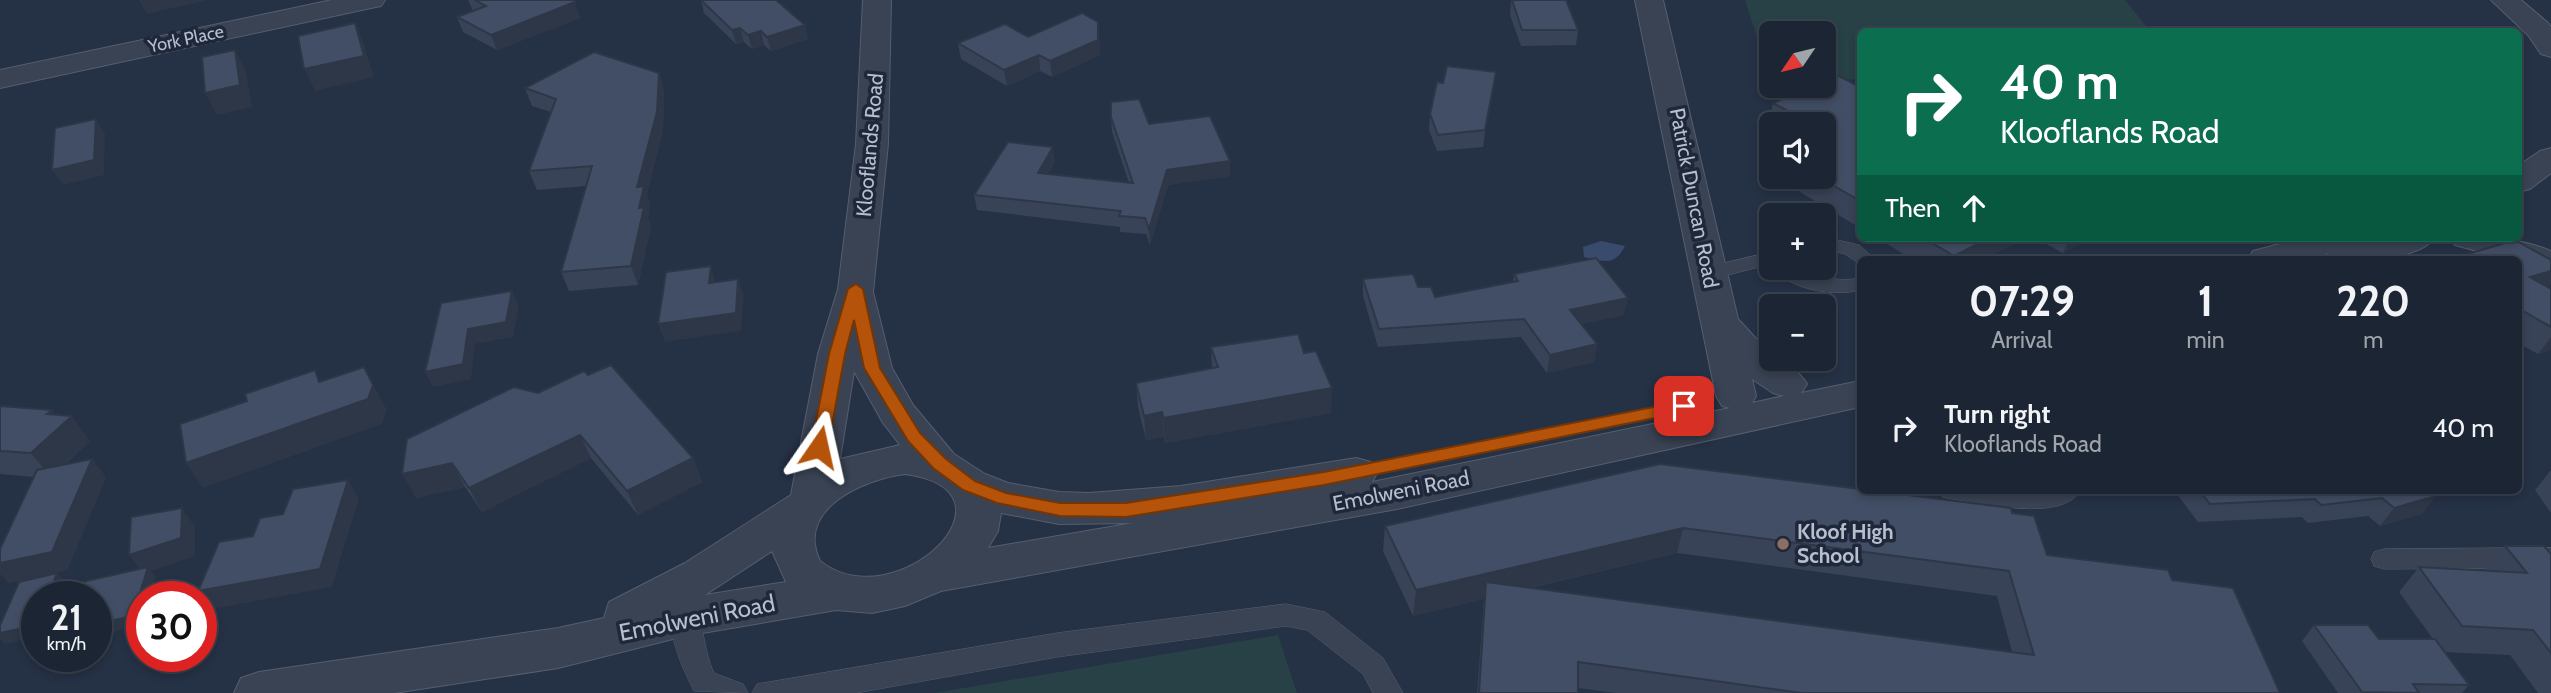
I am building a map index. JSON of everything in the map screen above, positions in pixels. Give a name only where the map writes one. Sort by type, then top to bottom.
[{"type":"street","name":"York Place","points":[[0,79],[371,0]]},
{"type":"street","name":"Klooflands Road","points":[[808,503],[837,354],[856,289],[873,132],[877,0]]},
{"type":"street","name":"Patrick Duncan Road","points":[[1649,0],[1679,119],[1708,274],[1736,396]]},
{"type":"street","points":[[2505,0],[2538,29],[2551,48]]},
{"type":"street","points":[[2522,179],[2551,158]]},
{"type":"street","points":[[2522,231],[2551,249]]},
{"type":"street","points":[[2277,256],[2328,242]]},
{"type":"street","points":[[2353,256],[2403,242]]},
{"type":"street","points":[[2482,242],[2528,254],[2551,264]]},
{"type":"street","name":"Klooflands Road","points":[[856,289],[872,368],[897,413],[954,474]]},
{"type":"street","points":[[1718,319],[1750,359],[1787,384]]},
{"type":"street","name":"Emolweni Road","points":[[954,474],[1027,505],[1060,510],[1126,510],[1396,466],[1736,396],[1857,368]]},
{"type":"street","name":"Emolweni Road","points":[[940,573],[1397,493],[1857,395]]},
{"type":"street","points":[[905,459],[954,474],[977,501],[975,529],[960,557],[921,584],[878,596],[837,592],[815,582],[799,567],[792,548],[793,528],[808,503],[830,482],[879,462],[905,459]]},
{"type":"street","name":"Emolweni Road","points":[[558,648],[665,597],[736,554],[808,503]]},
{"type":"street","name":"Emolweni Road","points":[[259,693],[558,648],[685,617],[837,592]]},
{"type":"lane","points":[[1836,246],[1852,249],[1860,256]]},
{"type":"lane","points":[[1708,274],[1759,265]]},
{"type":"lane","points":[[1809,280],[1840,287],[1857,284]]},
{"type":"lane","points":[[1985,494],[2034,500],[2053,499],[2061,494]]},
{"type":"lane","points":[[2384,559],[2551,558]]},
{"type":"lane","points":[[767,693],[822,687],[1057,645],[1286,615],[1315,620],[1373,666],[1388,693]]},
{"type":"lane","points":[[685,617],[694,662],[704,682],[733,693]]},
{"type":"green space","points":[[1745,0],[2125,0],[2148,28],[1857,28],[1857,80],[1836,79],[1836,21],[1759,21],[1759,44]]},
{"type":"green space","points":[[1278,635],[1297,693],[934,693]]},
{"type":"water","points":[[1601,241],[1625,246],[1613,260],[1584,257],[1583,247]]},
{"type":"building","points":[[475,0],[575,2],[491,35],[457,17],[486,6]]},
{"type":"building","points":[[701,0],[776,0],[805,25],[767,37],[761,31],[748,35],[740,28],[732,30]]},
{"type":"building","points":[[1512,0],[1566,0],[1578,30],[1522,30]]},
{"type":"building","points":[[1082,13],[1098,22],[1098,40],[1050,61],[1039,55],[1004,70],[958,43],[1005,24],[1028,37]]},
{"type":"building","points":[[355,23],[364,56],[304,69],[298,36]]},
{"type":"building","points":[[235,50],[240,85],[205,93],[202,57]]},
{"type":"building","points":[[594,52],[659,73],[657,112],[637,187],[644,186],[639,208],[644,207],[631,266],[561,272],[592,166],[529,171],[556,99],[525,88]]},
{"type":"building","points":[[1447,66],[1496,72],[1485,130],[1438,135],[1430,114],[1437,82],[1443,83]]},
{"type":"building","points":[[1839,76],[1857,85],[1857,199],[1836,187],[1836,112],[1790,112],[1773,103],[1785,98],[1836,98],[1836,77]]},
{"type":"building","points":[[1139,99],[1149,124],[1210,116],[1230,161],[1167,170],[1149,229],[1145,218],[1119,216],[1121,211],[974,195],[1008,142],[1053,147],[1038,173],[1133,183],[1111,117],[1111,102]]},
{"type":"building","points":[[96,119],[94,160],[52,170],[55,128]]},
{"type":"building","points":[[1931,242],[1981,242],[1954,256]]},
{"type":"building","points":[[2508,242],[2519,242],[2551,260],[2551,271],[2530,277],[2551,289],[2551,327],[2522,310],[2522,256],[2461,256]]},
{"type":"building","points":[[1596,258],[1628,298],[1570,310],[1597,344],[1550,355],[1524,319],[1379,329],[1363,279],[1413,274],[1418,287],[1431,287],[1435,297],[1518,281],[1514,274]]},
{"type":"building","points":[[711,266],[709,283],[738,279],[736,313],[658,324],[666,272]]},
{"type":"building","points":[[512,291],[506,322],[468,329],[463,364],[425,372],[441,303]]},
{"type":"building","points":[[1298,334],[1304,353],[1316,351],[1332,388],[1163,418],[1162,412],[1144,416],[1136,383],[1218,367],[1211,347]]},
{"type":"building","points":[[611,365],[693,458],[627,491],[580,435],[469,488],[452,463],[402,474],[407,439],[514,387],[538,393],[584,371],[588,375]]},
{"type":"building","points":[[364,367],[373,385],[368,399],[186,463],[180,424],[247,401],[245,394],[315,370],[319,382]]},
{"type":"building","points":[[0,406],[52,410],[47,414],[72,416],[31,453],[0,451]]},
{"type":"building","points":[[92,459],[52,552],[0,563],[0,549],[37,470]]},
{"type":"building","points":[[1660,464],[1857,489],[1857,494],[1900,494],[2011,508],[2012,513],[2034,516],[2047,555],[2168,570],[2172,580],[2233,588],[2280,693],[1802,693],[1578,662],[1578,693],[1479,693],[1486,582],[2034,655],[2009,571],[1683,528],[1416,590],[1385,526]]},
{"type":"building","points":[[348,480],[320,569],[217,588],[217,581],[202,581],[219,542],[253,536],[260,518],[283,514],[293,489]]},
{"type":"building","points":[[2202,494],[2436,496],[2394,508],[2382,498],[2321,505],[2315,499],[2210,504]]},
{"type":"building","points":[[182,508],[181,538],[129,555],[131,517]]},
{"type":"building","points":[[2505,546],[2544,546],[2551,554],[2551,653],[2533,630],[2462,626],[2419,567],[2527,573]]},
{"type":"building","points":[[148,567],[144,581],[126,581],[126,618],[112,621],[112,581],[86,581]]},
{"type":"building","points":[[57,573],[54,581],[23,581]]},
{"type":"building","points":[[19,582],[21,628],[0,633],[0,625]]},
{"type":"building","points":[[2314,625],[2368,625],[2379,639],[2435,639],[2469,685],[2413,684],[2419,693],[2362,692]]},
{"type":"place","name":"Kloof High School","points":[[1783,544]]},
{"type":"route","points":[[819,447],[837,354],[856,289],[872,368],[914,437],[939,464],[969,485],[1003,499],[1060,510],[1126,510],[1324,479],[1684,406]]}]
